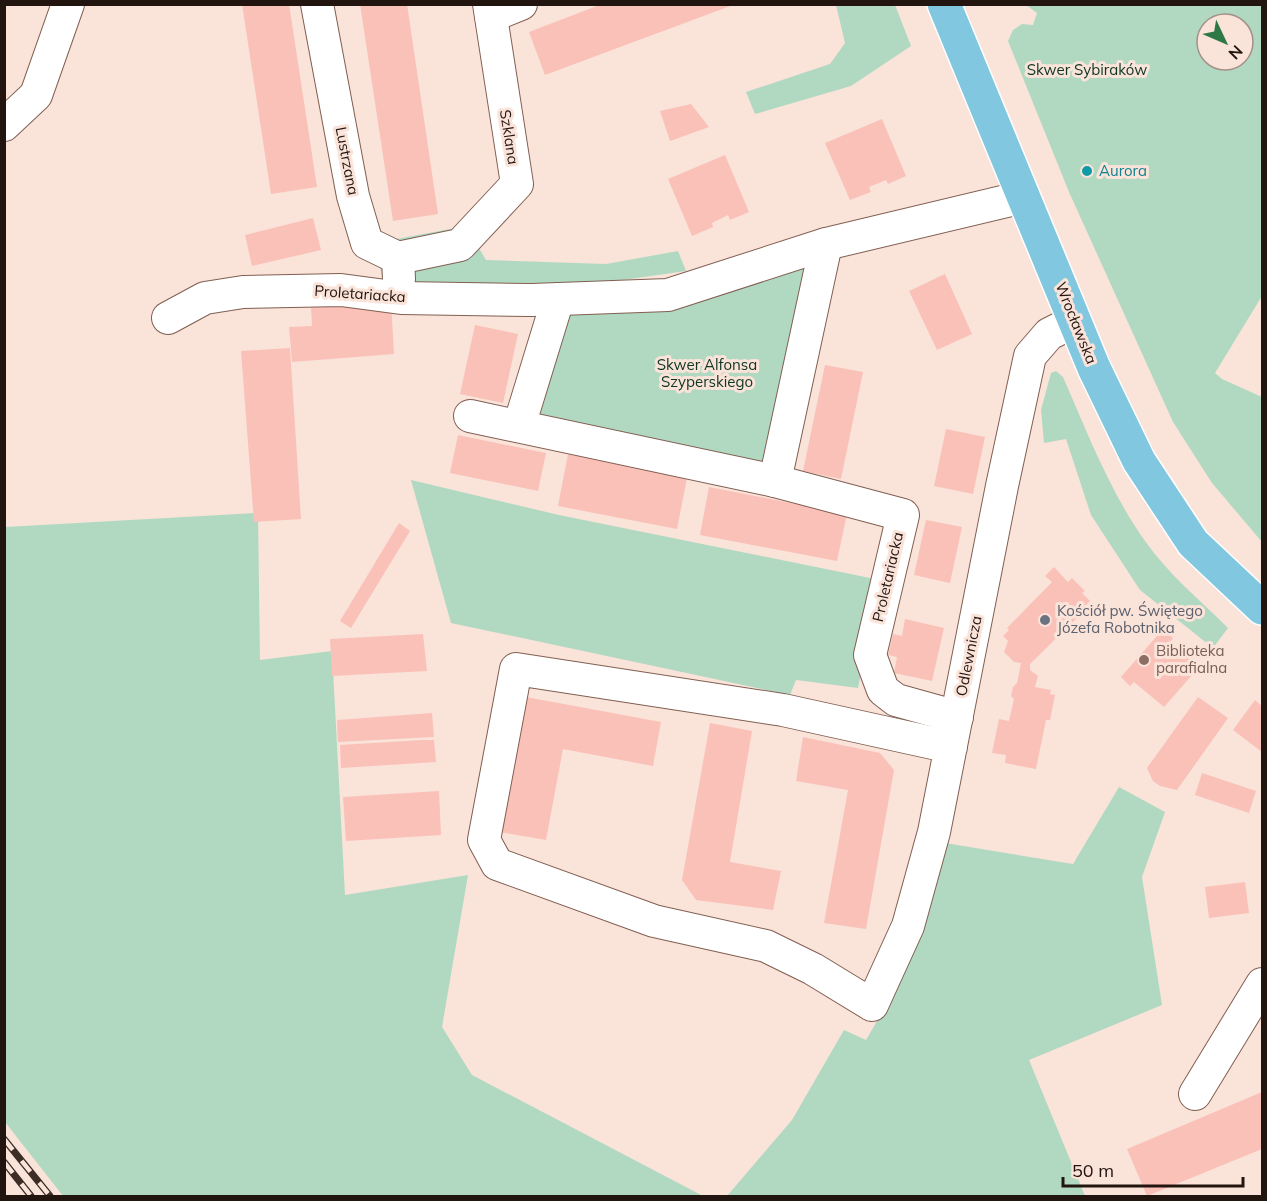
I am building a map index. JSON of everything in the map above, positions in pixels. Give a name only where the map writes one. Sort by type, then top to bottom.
[{"type":"main road","name":"Wrocławska","points":[[955,14],[1023,197],[1119,422],[1158,494],[1201,551],[1263,608]]},
{"type":"street","points":[[4,125],[36,95],[68,4]]},
{"type":"street","name":"Lustrzana","points":[[317,4],[353,196],[367,243],[398,258]]},
{"type":"street","name":"Szklana","points":[[398,258],[460,245],[517,184],[490,10],[520,4]]},
{"type":"street","name":"Proletariacka","points":[[168,318],[205,298],[243,292],[341,290],[401,298],[558,299],[668,295],[826,244],[1023,197]]},
{"type":"street","points":[[775,481],[826,244]]},
{"type":"street","points":[[398,258],[401,298]]},
{"type":"street","points":[[519,426],[558,299]]},
{"type":"street","name":"Odlewnicza","points":[[954,732],[783,710],[516,669],[484,840],[497,864],[654,921],[766,946],[813,969],[872,1005],[908,926],[934,832],[1030,356],[1049,334],[1075,321]]},
{"type":"street","name":"Proletariacka","points":[[470,416],[775,481],[903,515],[870,655],[883,690],[896,700],[954,732]]},
{"type":"street","points":[[1195,1094],[1263,984]]},
{"type":"green space","points":[[836,5],[895,5],[911,46],[851,86],[755,114],[746,92],[830,64],[845,43]]},
{"type":"green space","name":"Skwer Sybiraków","points":[[1026,5],[1262,5],[1262,296],[1215,373],[1222,379],[1262,397],[1262,542],[1212,483],[1173,422],[1069,192],[1008,41],[1013,30],[1022,24],[1033,25],[1037,13]]},
{"type":"green space","points":[[466,226],[486,260],[606,264],[678,251],[686,271],[602,283],[384,286],[375,243]]},
{"type":"green space","name":"Skwer Alfonsa Szyperskiego","points":[[808,264],[763,465],[536,417],[562,316],[669,304]]},
{"type":"green space","points":[[1056,371],[1063,377],[1090,440],[1132,522],[1174,576],[1228,628],[1213,648],[1140,590],[1091,515],[1066,439],[1044,443],[1041,410],[1051,373]]},
{"type":"green space","points":[[411,480],[559,515],[880,580],[858,688],[796,680],[790,695],[451,623]]},
{"type":"green space","points":[[258,513],[260,660],[332,651],[345,895],[468,875],[442,1027],[472,1075],[703,1196],[63,1196],[5,1122],[5,527]]},
{"type":"green space","points":[[1119,787],[1165,812],[1142,877],[1162,1005],[1029,1060],[1085,1196],[727,1196],[792,1120],[844,1030],[866,1040],[881,1014],[945,843],[1073,864]]},
{"type":"building","points":[[242,4],[289,4],[317,187],[271,194]]},
{"type":"building","points":[[360,4],[407,4],[438,214],[393,221]]},
{"type":"building","points":[[602,4],[733,5],[545,75],[529,32]]},
{"type":"building","points":[[691,104],[709,127],[670,141],[660,111]]},
{"type":"building","points":[[882,119],[906,176],[888,184],[886,180],[869,187],[871,192],[850,200],[825,143]]},
{"type":"building","points":[[725,155],[749,212],[730,220],[728,215],[712,223],[713,227],[692,236],[668,179]]},
{"type":"building","points":[[313,218],[321,250],[252,266],[245,235]]},
{"type":"building","points":[[945,274],[972,334],[937,350],[909,291]]},
{"type":"building","points":[[391,300],[394,354],[292,362],[289,327],[312,326],[311,306]]},
{"type":"building","points":[[475,325],[518,334],[503,403],[460,394]]},
{"type":"building","points":[[290,348],[301,519],[254,522],[241,351]]},
{"type":"building","points":[[825,365],[863,372],[841,479],[803,471]]},
{"type":"building","points":[[946,429],[985,437],[973,494],[934,486]]},
{"type":"building","points":[[458,435],[546,453],[538,491],[450,473]]},
{"type":"building","points":[[568,454],[687,478],[677,529],[558,506]]},
{"type":"building","points":[[709,487],[847,514],[837,561],[700,535]]},
{"type":"building","points":[[926,520],[962,527],[950,583],[914,575]]},
{"type":"building","points":[[399,523],[410,531],[351,628],[340,621]]},
{"type":"building","points":[[1054,567],[1068,582],[1072,578],[1085,591],[1082,593],[1090,601],[1081,610],[1082,613],[1030,664],[1030,670],[1038,676],[1035,687],[1051,690],[1050,694],[1055,695],[1050,720],[1046,720],[1036,769],[1005,763],[1006,755],[992,753],[999,719],[1009,721],[1014,699],[1011,696],[1013,687],[1017,683],[1021,663],[1014,662],[1004,652],[1008,641],[1003,636],[1009,630],[1007,628],[1052,582],[1045,576]]},
{"type":"building","points":[[905,619],[944,628],[932,681],[894,673],[897,657],[888,655],[893,634],[902,636]]},
{"type":"building","points":[[1163,629],[1173,638],[1170,642],[1199,667],[1164,707],[1134,682],[1130,686],[1121,677]]},
{"type":"building","points":[[423,634],[427,671],[332,676],[330,639]]},
{"type":"building","points":[[526,697],[661,722],[653,766],[563,749],[546,840],[500,832]]},
{"type":"building","points":[[1198,697],[1228,718],[1177,790],[1160,786],[1153,781],[1147,768]]},
{"type":"building","points":[[1255,700],[1262,706],[1262,752],[1233,730]]},
{"type":"building","points":[[432,713],[434,737],[338,742],[337,720]]},
{"type":"building","points":[[710,723],[752,731],[730,862],[781,871],[773,910],[696,900],[682,880]]},
{"type":"building","points":[[803,737],[880,753],[894,770],[866,929],[824,923],[848,790],[796,781]]},
{"type":"building","points":[[434,740],[436,762],[341,768],[340,745]]},
{"type":"building","points":[[1202,773],[1256,791],[1249,813],[1195,795]]},
{"type":"building","points":[[439,791],[441,835],[346,841],[343,797]]},
{"type":"building","points":[[1245,882],[1249,913],[1209,918],[1205,887]]},
{"type":"building","points":[[1262,1092],[1262,1149],[1147,1196],[1127,1149]]},
{"type":"railway","points":[[4,1139],[50,1196]]},
{"type":"railway","points":[[4,1162],[31,1196]]},
{"type":"place","name":"Aurora","points":[[1087,171]]},
{"type":"place","name":"Kościół pw. Świętego Józefa Robotnika","points":[[1045,620]]},
{"type":"place","name":"Biblioteka parafialna","points":[[1144,660]]}]
